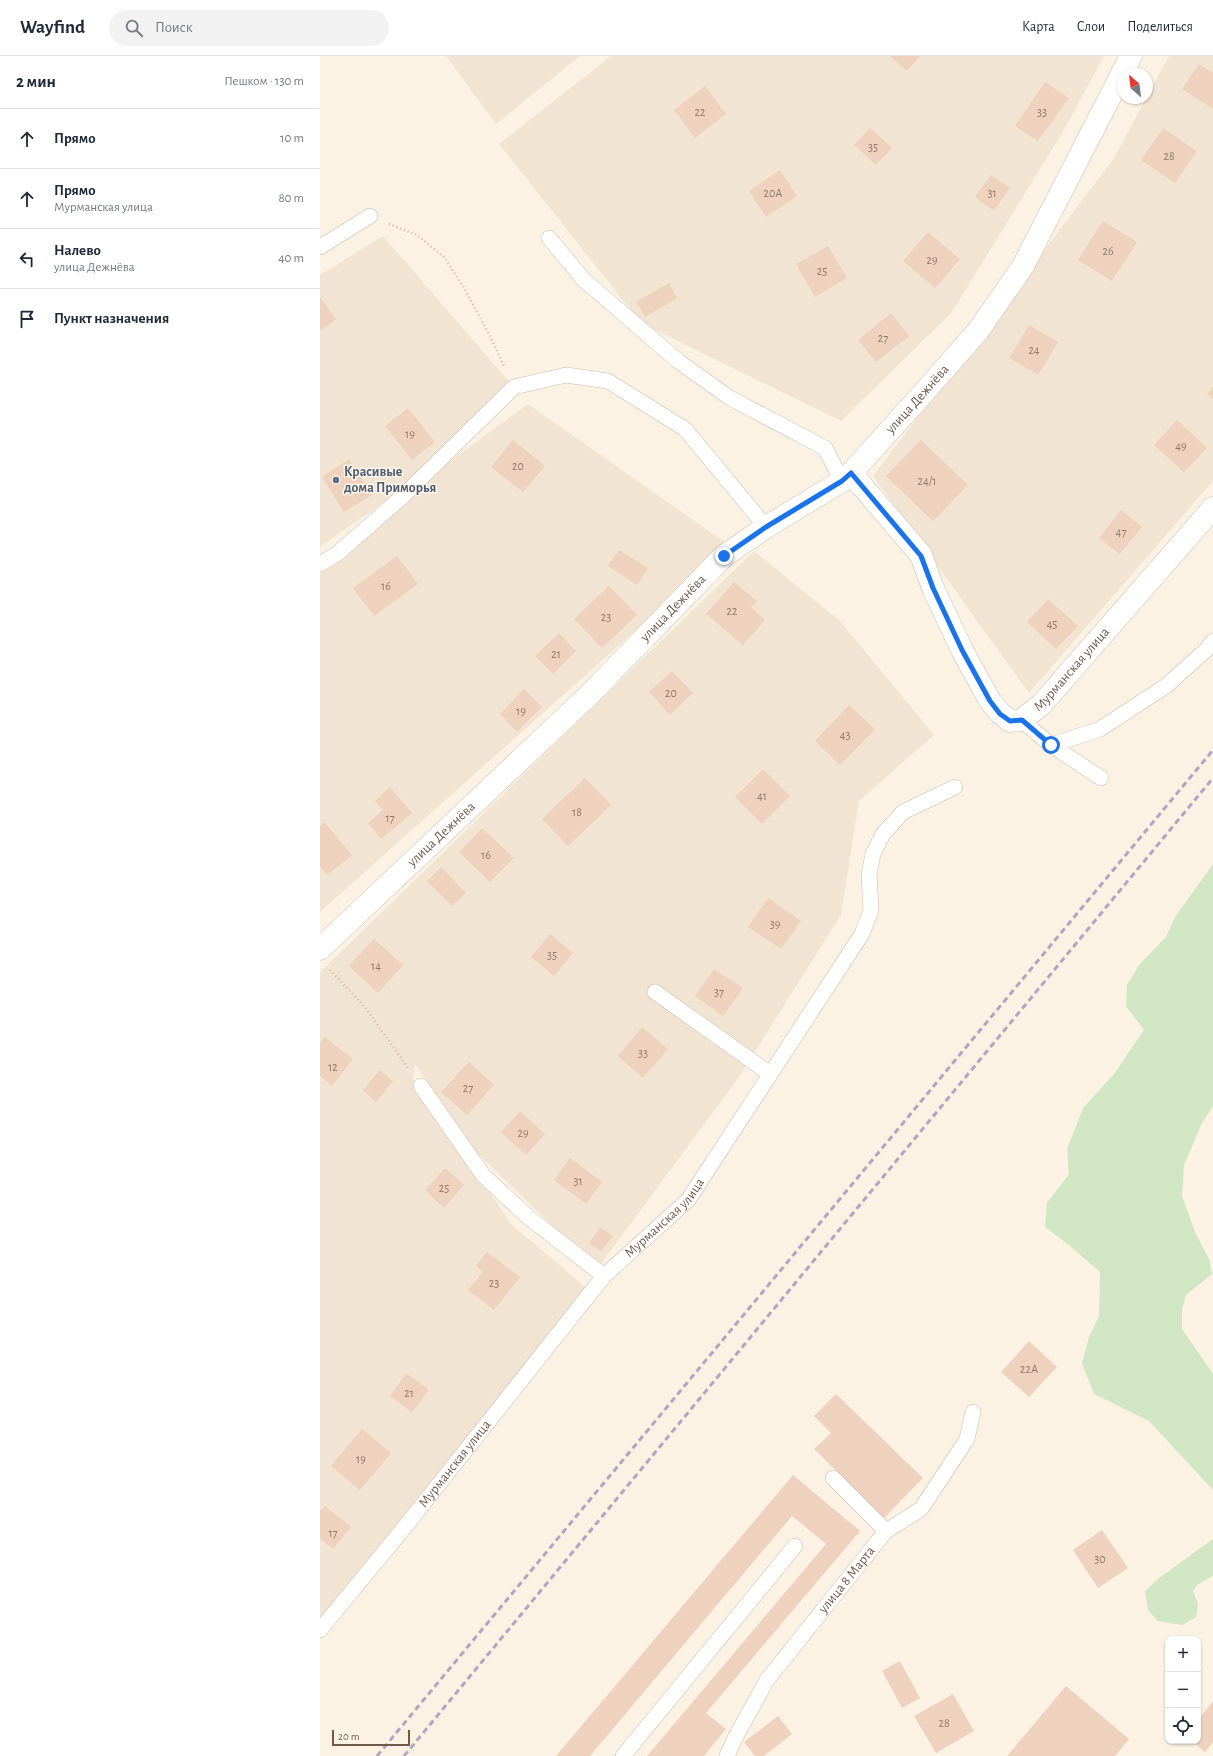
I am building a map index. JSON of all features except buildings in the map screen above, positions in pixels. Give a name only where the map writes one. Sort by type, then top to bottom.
[{"type":"street","name":"улица Дежнёва","points":[[322,957],[589,695],[724,556],[766,527],[846,477],[919,398],[978,331],[1023,266],[1128,57]]},
{"type":"street","name":"Мурманская улица","points":[[846,477],[921,556],[933,588],[962,650],[990,701],[1000,714],[1010,721],[1022,720],[1041,705],[1213,508]]},
{"type":"lane","points":[[320,247],[370,216]]},
{"type":"lane","points":[[549,238],[584,280],[678,361],[730,398],[825,448],[846,477]]},
{"type":"lane","points":[[320,564],[338,553],[403,496],[514,387],[566,374],[608,381],[685,429],[766,527]]},
{"type":"lane","points":[[1051,745],[1100,729],[1166,686],[1206,650],[1213,641]]},
{"type":"lane","points":[[1022,720],[1051,745],[1101,778]]},
{"type":"lane","name":"Мурманская улица","points":[[320,1630],[604,1276],[688,1200],[862,934],[871,910],[869,874],[873,854],[883,834],[903,812],[955,787]]},
{"type":"lane","points":[[654,992],[770,1073]]},
{"type":"lane","points":[[420,1086],[483,1175],[528,1217],[604,1276]]},
{"type":"lane","name":"улица 8 Марта","points":[[727,1756],[766,1680],[886,1531],[921,1509],[967,1439],[973,1412]]},
{"type":"lane","points":[[833,1478],[886,1531]]},
{"type":"lane","points":[[623,1756],[794,1546]]},
{"type":"path","points":[[370,216],[417,235],[444,257],[490,336],[514,387]]},
{"type":"path","points":[[322,957],[364,1006],[420,1086]]},
{"type":"shaded area","points":[[446,56],[580,56],[496,124]]},
{"type":"shaded area","points":[[611,56],[1104,56],[1064,130],[952,312],[841,421],[641,323],[499,144]]},
{"type":"shaded area","points":[[1169,56],[1213,56],[1213,481],[1029,693],[873,476],[1114,158],[1143,104],[1153,104],[1153,86]]},
{"type":"shaded area","points":[[383,236],[512,385],[456,451],[320,547],[320,275]]},
{"type":"shaded area","points":[[528,404],[730,546],[320,912],[320,556]]},
{"type":"shaded area","points":[[754,551],[840,621],[934,735],[859,801],[841,915],[737,1080],[597,1269],[475,1151],[415,1064],[413,1080],[512,1225],[588,1289],[320,1618],[320,972]]},
{"type":"green space","points":[[1213,864],[1213,1106],[1202,1123],[1184,1165],[1182,1196],[1195,1232],[1209,1259],[1212,1274],[1186,1295],[1182,1310],[1182,1329],[1213,1374],[1213,1490],[1149,1421],[1094,1394],[1082,1363],[1089,1337],[1099,1316],[1100,1272],[1069,1245],[1045,1227],[1047,1203],[1069,1174],[1067,1149],[1083,1108],[1114,1074],[1144,1030],[1126,1006],[1127,985],[1139,965],[1166,937],[1175,917]]},
{"type":"green space","points":[[1213,1539],[1213,1576],[1197,1585],[1193,1591],[1198,1604],[1196,1617],[1182,1625],[1158,1621],[1148,1610],[1145,1591],[1159,1578]]},
{"type":"railway","points":[[377,1756],[1213,750]]},
{"type":"railway","points":[[404,1756],[1213,778]]},
{"type":"place","name":"Красивые дома Приморья","points":[[336,480]]},
{"type":"route","points":[[724,556],[766,527],[842,481],[851,473],[921,556],[933,588],[962,650],[990,701],[1000,714],[1010,721],[1022,720],[1051,745]]}]
